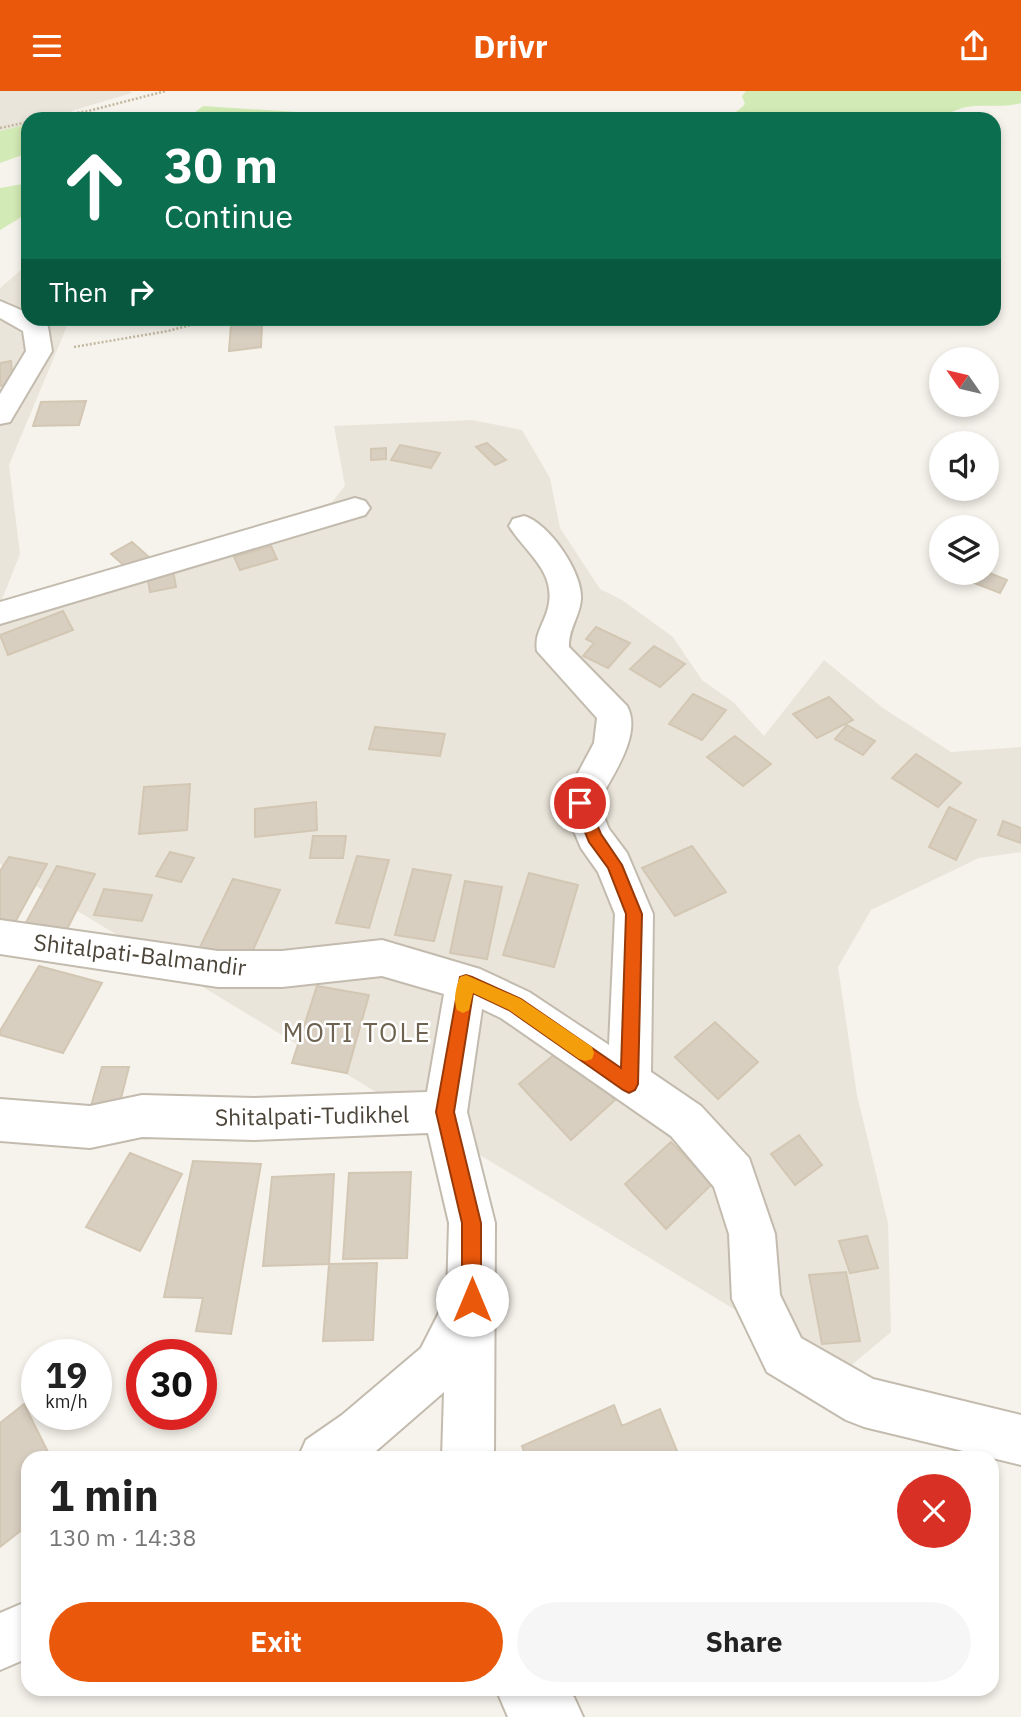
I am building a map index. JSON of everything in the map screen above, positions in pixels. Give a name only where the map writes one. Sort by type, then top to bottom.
[{"type":"street","points":[[0,308],[21,319]]},
{"type":"street","points":[[0,416],[39,351],[33,326]]},
{"type":"street","points":[[9,355],[39,351]]},
{"type":"street","points":[[0,613],[355,508]]},
{"type":"street","points":[[524,526],[552,557],[564,580],[565,608],[550,639],[553,651],[615,715],[611,743],[580,803],[594,837],[614,865],[634,914],[629,1084]]},
{"type":"street","name":"Shitalpati-Balmandir","points":[[0,937],[218,969],[282,969],[383,958],[466,982],[515,1005],[686,1121],[733,1174],[752,1234],[756,1299],[784,1355],[864,1402],[1021,1440]]},
{"type":"street","points":[[466,982],[445,1112],[472,1223],[468,1451]]},
{"type":"street","name":"Shitalpati-Tudikhel","points":[[0,1120],[90,1127],[142,1116],[254,1119],[445,1112]]},
{"type":"street","points":[[334,1451],[360,1433],[438,1365],[472,1300]]},
{"type":"street","points":[[0,1642],[21,1632]]},
{"type":"street","points":[[527,1696],[554,1717]]},
{"type":"path","points":[[83,112],[166,91]]},
{"type":"path","points":[[0,128],[21,124]]},
{"type":"path","points":[[39,351],[111,342],[183,326]]},
{"type":"shaded area","points":[[0,91],[132,93],[72,112],[21,112],[21,126],[0,131]]},
{"type":"shaded area","points":[[21,270],[21,326],[67,326],[9,465],[20,554],[1,602],[147,563],[187,546],[261,527],[332,502],[345,486],[334,426],[472,420],[522,430],[550,478],[560,528],[600,589],[622,600],[673,637],[702,680],[733,702],[764,736],[824,660],[883,708],[951,752],[1021,747],[1021,852],[979,858],[871,910],[838,967],[857,1095],[888,1223],[891,1332],[841,1374],[0,864],[0,288]]},
{"type":"green space","points":[[746,91],[1021,91],[1021,103],[967,107],[952,112],[734,112],[745,104],[742,96]]},
{"type":"green space","points":[[203,106],[297,112],[195,112]]},
{"type":"green space","points":[[21,126],[21,156],[0,163],[0,131]]},
{"type":"green space","points":[[21,184],[21,217],[0,230],[0,188]]},
{"type":"building","points":[[231,326],[262,326],[261,347],[229,351]]},
{"type":"building","points":[[11,361],[13,384],[0,386],[0,363]]},
{"type":"building","points":[[86,401],[79,425],[33,426],[41,402]]},
{"type":"building","points":[[487,443],[506,460],[495,465],[476,447]]},
{"type":"building","points":[[400,445],[440,453],[431,468],[391,460]]},
{"type":"building","points":[[386,448],[386,459],[371,460],[371,449]]},
{"type":"building","points":[[132,542],[149,557],[128,569],[111,554]]},
{"type":"building","points":[[271,546],[277,559],[240,570],[234,557]]},
{"type":"building","points":[[172,565],[176,587],[150,592],[146,570]]},
{"type":"building","points":[[999,577],[1007,580],[1000,593],[979,585],[999,585]]},
{"type":"building","points":[[63,611],[73,630],[8,655],[0,635]]},
{"type":"building","points":[[596,627],[630,643],[608,668],[583,656],[594,643],[586,639]]},
{"type":"building","points":[[654,646],[685,664],[660,687],[630,669]]},
{"type":"building","points":[[693,694],[726,710],[702,740],[669,724]]},
{"type":"building","points":[[829,697],[853,720],[817,738],[793,714]]},
{"type":"building","points":[[847,725],[875,741],[863,755],[835,739]]},
{"type":"building","points":[[375,727],[445,734],[440,756],[369,749]]},
{"type":"building","points":[[735,736],[771,764],[743,786],[707,757]]},
{"type":"building","points":[[916,754],[961,783],[938,807],[892,778]]},
{"type":"building","points":[[190,784],[187,830],[139,834],[144,787]]},
{"type":"building","points":[[316,802],[317,830],[255,837],[255,809]]},
{"type":"building","points":[[949,807],[976,820],[956,860],[929,847]]},
{"type":"building","points":[[1003,821],[1021,828],[1021,843],[998,835]]},
{"type":"building","points":[[313,836],[346,836],[343,858],[310,858]]},
{"type":"building","points":[[692,846],[726,892],[675,916],[642,868]]},
{"type":"building","points":[[170,852],[194,858],[181,882],[156,876]]},
{"type":"building","points":[[357,856],[389,860],[369,928],[336,923]]},
{"type":"building","points":[[9,857],[47,864],[14,924],[0,921],[0,871]]},
{"type":"building","points":[[57,866],[95,874],[64,935],[24,926]]},
{"type":"building","points":[[413,869],[451,875],[434,941],[395,935]]},
{"type":"building","points":[[529,873],[578,885],[554,967],[503,955]]},
{"type":"building","points":[[233,879],[280,890],[248,961],[199,949]]},
{"type":"building","points":[[465,881],[502,887],[487,959],[450,953]]},
{"type":"building","points":[[104,889],[152,895],[142,921],[94,915]]},
{"type":"building","points":[[39,966],[102,983],[63,1053],[0,1035]]},
{"type":"building","points":[[317,986],[369,995],[347,1073],[292,1063]]},
{"type":"building","points":[[715,1022],[758,1062],[718,1099],[675,1057]]},
{"type":"building","points":[[563,1047],[615,1100],[571,1140],[519,1084]]},
{"type":"building","points":[[102,1067],[129,1067],[117,1114],[89,1113]]},
{"type":"building","points":[[799,1135],[822,1165],[795,1185],[771,1154]]},
{"type":"building","points":[[671,1142],[712,1184],[666,1229],[625,1184]]},
{"type":"building","points":[[130,1153],[182,1174],[140,1251],[86,1227]]},
{"type":"building","points":[[193,1161],[261,1164],[231,1334],[196,1331],[203,1298],[164,1297]]},
{"type":"building","points":[[411,1172],[407,1258],[343,1259],[349,1173]]},
{"type":"building","points":[[334,1174],[329,1264],[263,1266],[272,1177]]},
{"type":"building","points":[[867,1236],[878,1268],[850,1273],[839,1241]]},
{"type":"building","points":[[377,1263],[373,1340],[323,1341],[329,1264]]},
{"type":"building","points":[[846,1272],[860,1341],[822,1344],[809,1275]]},
{"type":"building","points":[[614,1405],[622,1426],[660,1409],[677,1451],[524,1451],[522,1446]]},
{"type":"building","points":[[21,1406],[21,1430],[37,1430],[48,1451],[21,1451],[21,1530],[0,1547],[0,1423]]},
{"type":"slow traffic","points":[[463,1005],[466,982],[515,1005],[585,1053]]},
{"type":"district","name":"MOTI TOLE","points":[[357,1033]]},
{"type":"route","points":[[472,1300],[472,1223],[445,1112],[466,982],[515,1005],[629,1084],[634,914],[614,865],[594,837],[580,803]]}]
